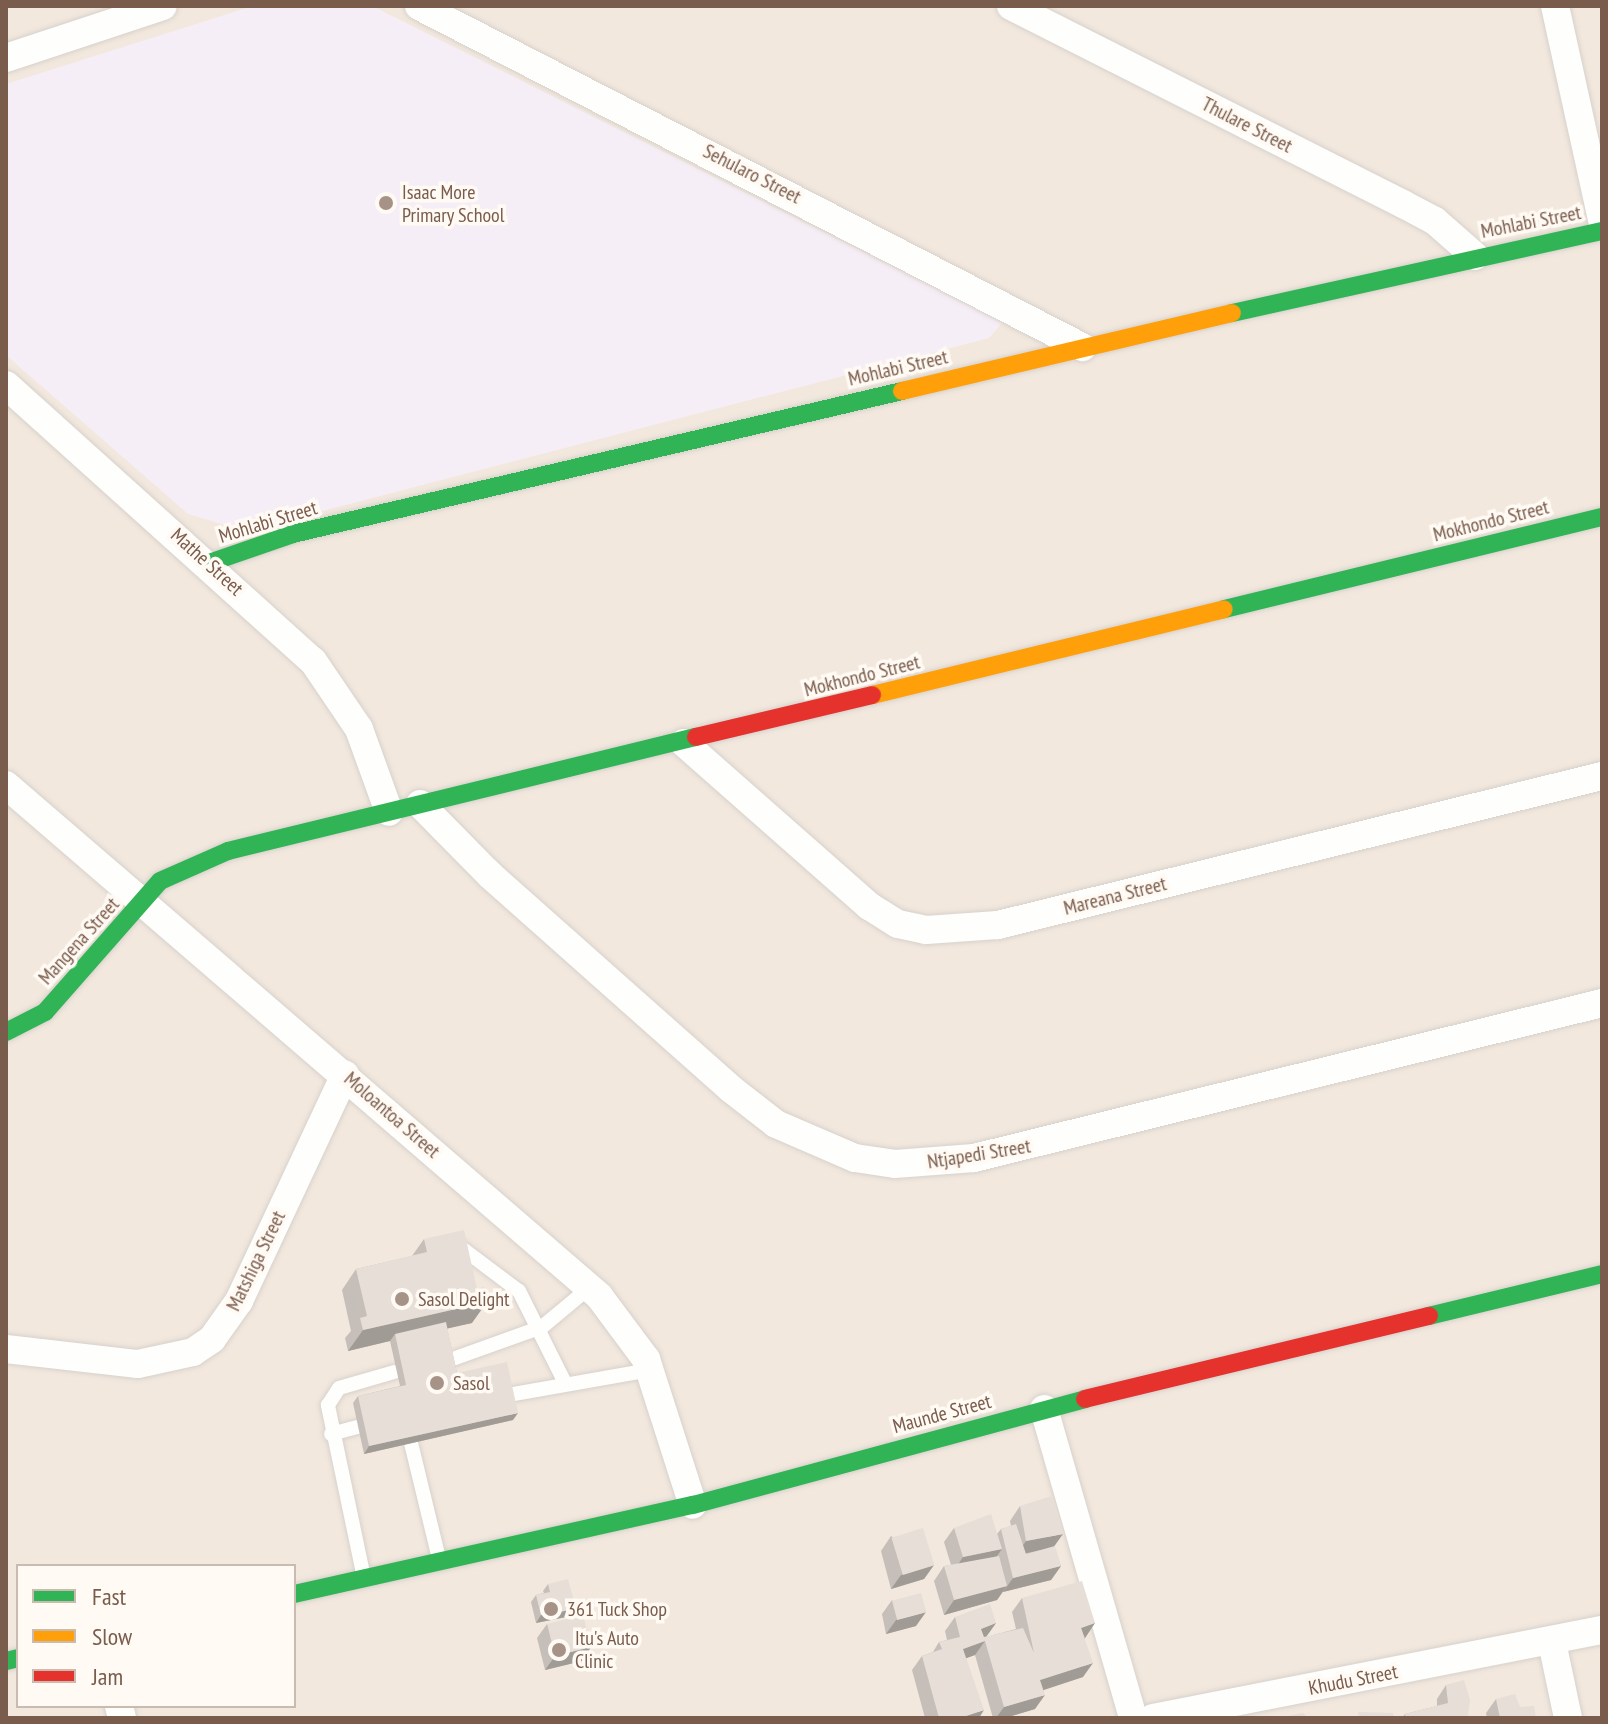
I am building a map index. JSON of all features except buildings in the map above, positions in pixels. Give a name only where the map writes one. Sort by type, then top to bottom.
[{"type":"street","points":[[6,58],[163,6]]},
{"type":"street","name":"Sehularo Street","points":[[419,6],[892,245],[1082,347]]},
{"type":"street","name":"Thulare Street","points":[[1011,6],[1435,221],[1475,256]]},
{"type":"street","points":[[1555,6],[1602,220]]},
{"type":"street","name":"Mohlabi Street","points":[[209,563],[293,534],[1475,256],[1602,231]]},
{"type":"street","name":"Mathe Street","points":[[6,385],[209,563],[332,683],[359,729],[389,812]]},
{"type":"street","name":"Mokhondo Street","points":[[144,901],[160,881],[228,851],[684,743],[1602,517]]},
{"type":"street","name":"Mareana Street","points":[[684,743],[869,906],[898,924],[926,930],[998,925],[1602,776]]},
{"type":"street","name":"Moloantoa Street","points":[[6,785],[590,1287],[627,1328],[650,1370],[693,1505]]},
{"type":"street","name":"Ntjapedi Street","points":[[420,804],[490,875],[731,1089],[776,1124],[855,1158],[932,1164],[989,1155],[1602,1003]]},
{"type":"street","name":"Mangena Street","points":[[6,1032],[45,1012],[144,901]]},
{"type":"street","name":"Matshiga Street","points":[[6,1349],[138,1364],[167,1361],[212,1339],[239,1301],[345,1075]]},
{"type":"street","name":"Maunde Street","points":[[296,1594],[693,1505],[1044,1409],[1602,1274]]},
{"type":"street","points":[[1044,1409],[1133,1718]]},
{"type":"street","name":"Khudu Street","points":[[1153,1718],[1602,1630]]},
{"type":"street","points":[[1552,1642],[1568,1718]]},
{"type":"lane","points":[[459,1246],[512,1283],[542,1327],[565,1383]]},
{"type":"lane","points":[[447,1361],[542,1327],[590,1287]]},
{"type":"lane","points":[[508,1395],[650,1370]]},
{"type":"lane","points":[[365,1579],[331,1434],[328,1405],[339,1388],[394,1372]]},
{"type":"lane","points":[[331,1434],[358,1427]]},
{"type":"lane","points":[[411,1443],[440,1562]]},
{"type":"shaded area","points":[[6,6],[1602,6],[1602,1718],[6,1718]]},
{"type":"shaded area","name":"Isaac More Primary School","points":[[253,6],[372,6],[1003,322],[989,338],[245,531],[188,514],[6,355],[6,84]]},
{"type":"traffic: fast","points":[[1232,313],[1602,231]]},
{"type":"traffic: fast","points":[[209,563],[293,534],[902,391]]},
{"type":"traffic: fast","points":[[1224,609],[1602,517]]},
{"type":"traffic: fast","points":[[6,1032],[45,1012],[160,881],[228,851],[696,737]]},
{"type":"traffic: fast","points":[[1429,1316],[1602,1274]]},
{"type":"traffic: fast","points":[[296,1594],[693,1505],[1085,1399]]},
{"type":"traffic: fast","points":[[6,1661],[16,1658]]},
{"type":"traffic: slow","points":[[902,391],[1232,313]]},
{"type":"traffic: slow","points":[[872,695],[1224,609]]},
{"type":"traffic: jam","points":[[696,737],[872,695]]},
{"type":"traffic: jam","points":[[1085,1399],[1429,1316]]},
{"type":"place","name":"Isaac More Primary School","points":[[386,203]]},
{"type":"place","name":"Sasol Delight","points":[[402,1299]]},
{"type":"place","name":"Sasol","points":[[437,1383]]},
{"type":"place","name":"361 Tuck Shop","points":[[551,1609]]},
{"type":"place","name":"Itu's Auto Clinic","points":[[559,1650]]}]
